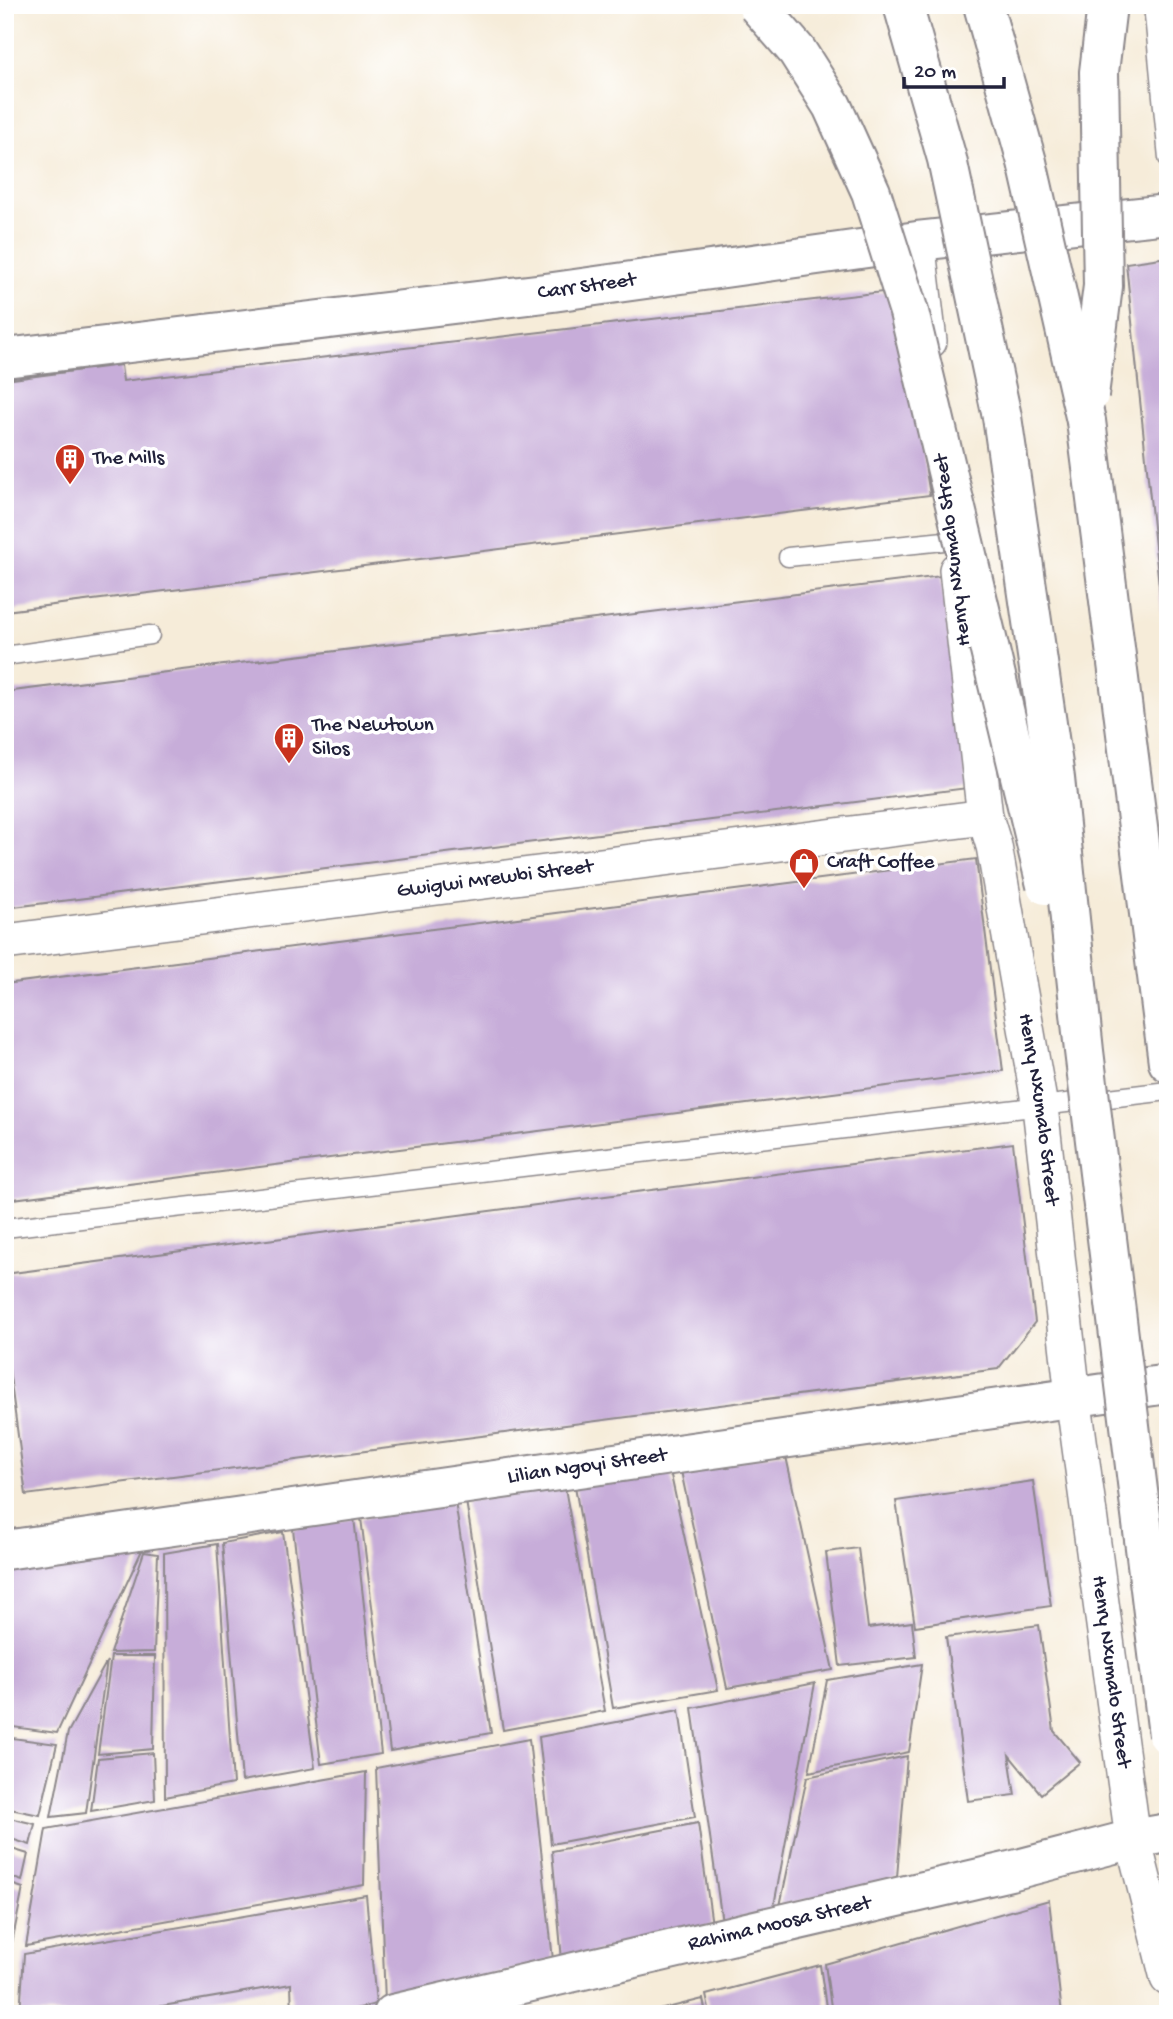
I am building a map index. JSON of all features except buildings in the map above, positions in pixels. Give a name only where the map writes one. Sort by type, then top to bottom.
[{"type":"main road","points":[[757,5],[797,51],[832,106],[871,192],[909,312],[974,575],[1084,1051]]},
{"type":"main road","points":[[903,5],[947,159],[1002,417],[1055,778],[1084,1051],[1168,1735]]},
{"type":"main road","points":[[983,5],[1027,162],[1086,421],[1168,1062]]},
{"type":"main road","points":[[1086,421],[1103,286],[1099,72],[1107,5]]},
{"type":"main road","name":"Carr Street","points":[[5,358],[553,292],[917,241],[1168,214]]},
{"type":"main road","name":"Lilian Ngoyi Street","points":[[5,1550],[1168,1384]]},
{"type":"main road","name":"Rahima Moosa Street","points":[[414,2011],[1150,1836]]},
{"type":"street","name":"Henry Nxumalo Street","points":[[917,241],[985,817],[994,846],[1040,1107],[1073,1396],[1150,1836],[1168,1978]]},
{"type":"street","name":"Gwigwi Mrewbi Street","points":[[5,942],[985,817]]},
{"type":"lane","points":[[1153,5],[1168,158]]},
{"type":"lane","points":[[788,557],[954,540]]},
{"type":"lane","points":[[5,656],[150,635]]},
{"type":"lane","points":[[5,1228],[1168,1091]]},
{"type":"place","name":"The Mills","points":[[70,486]]},
{"type":"place","name":"The Newtown Silos","points":[[289,765]]},
{"type":"place","name":"Craft Coffee","points":[[804,890]]}]
